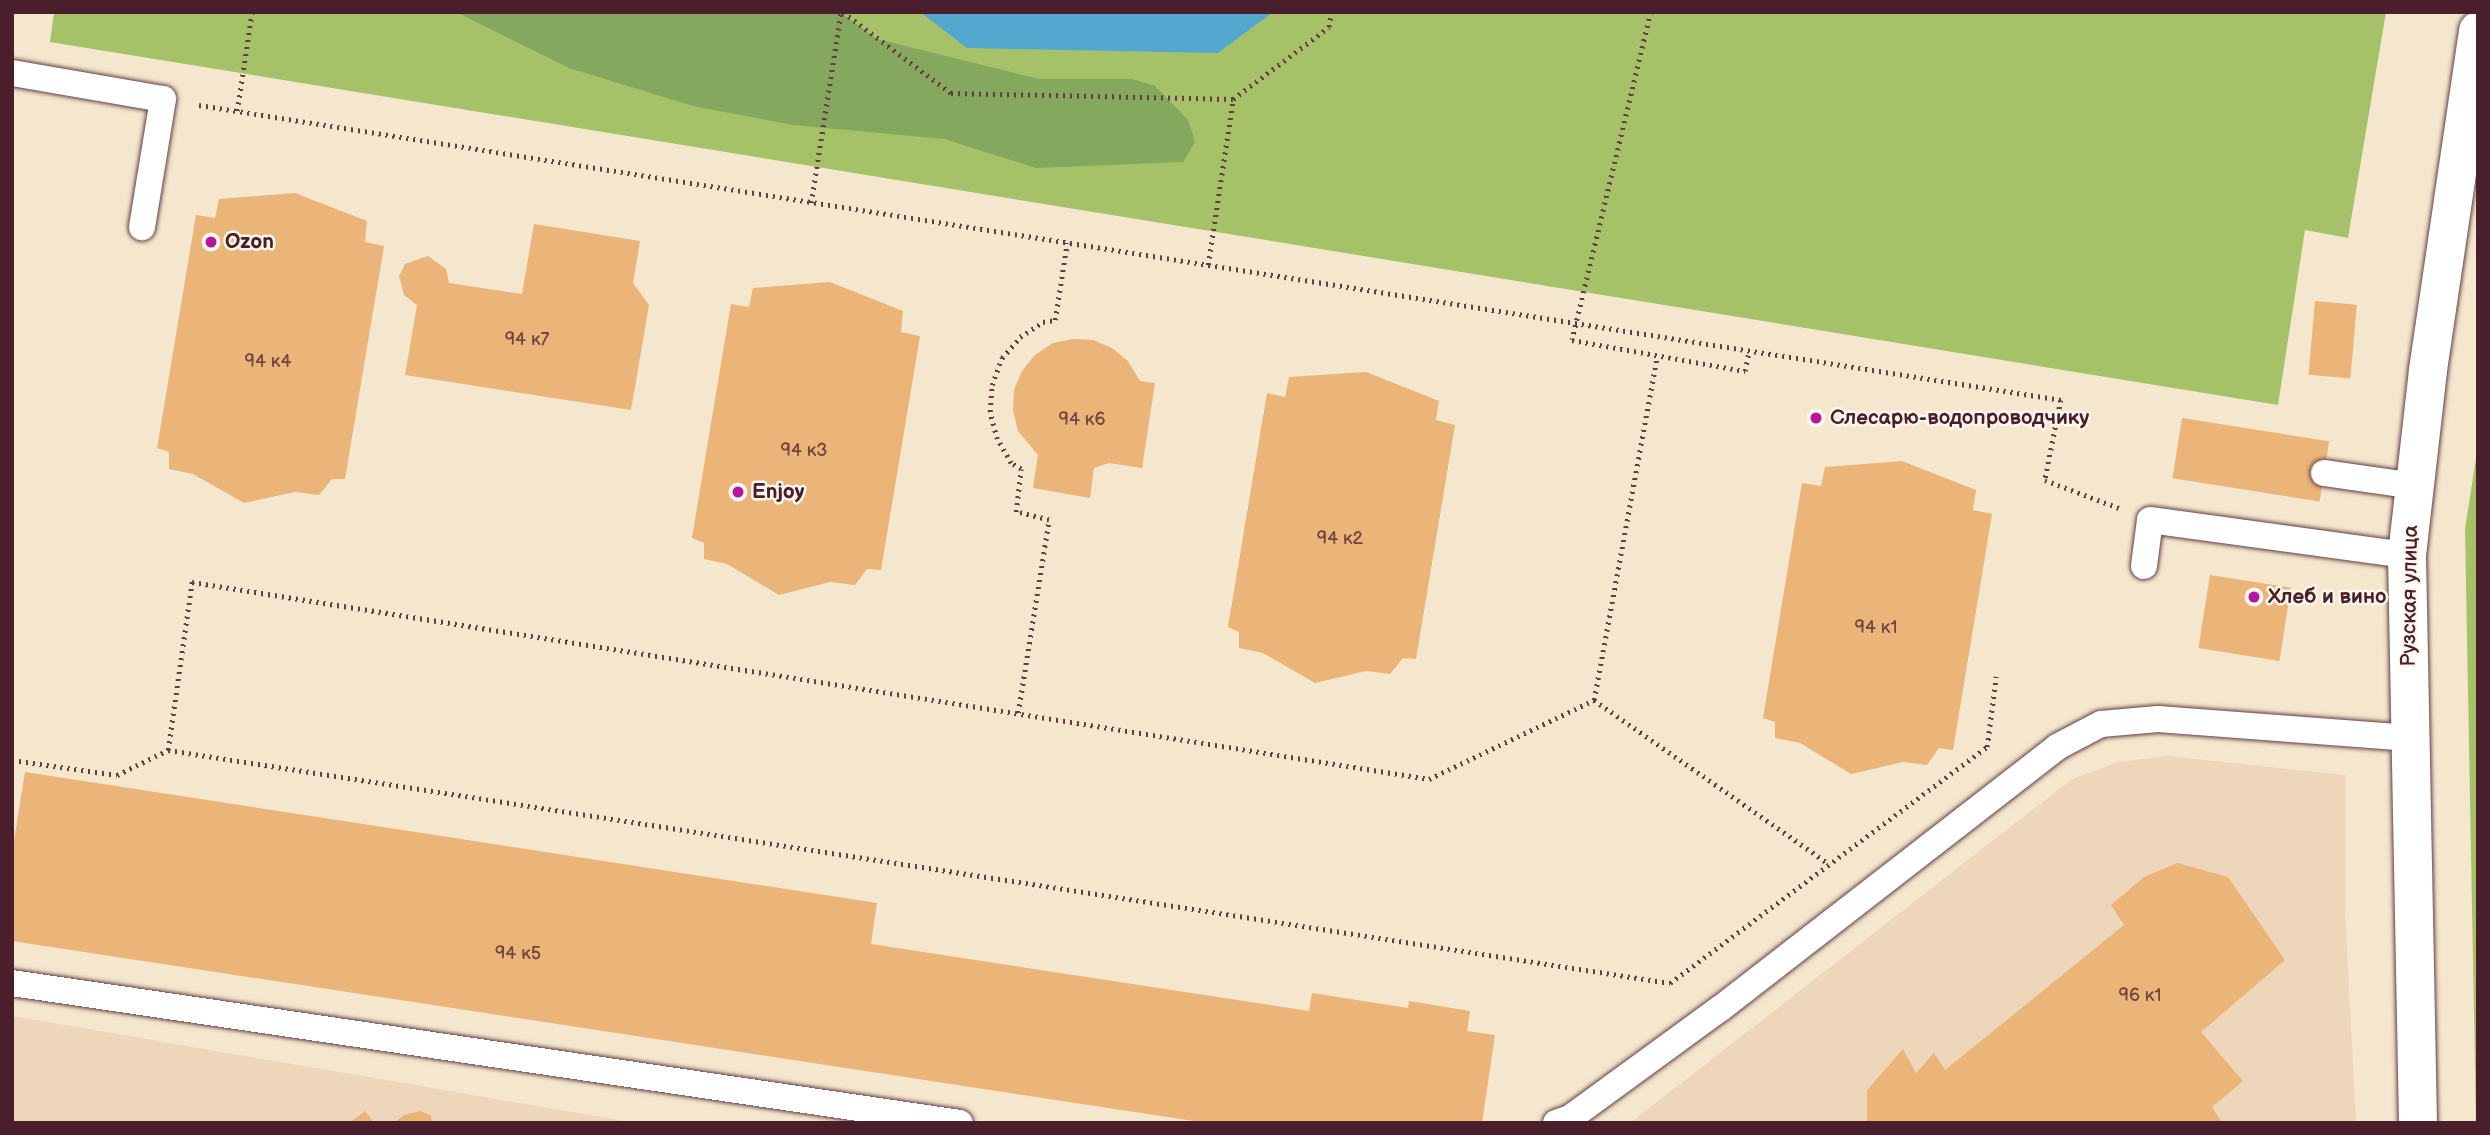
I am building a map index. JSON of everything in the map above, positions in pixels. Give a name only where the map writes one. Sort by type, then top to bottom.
[{"type":"street","name":"Рузская улица","points":[[2418,1123],[2407,555],[2428,370],[2478,31]]},
{"type":"lane","points":[[12,74],[163,99],[142,227]]},
{"type":"lane","points":[[2324,473],[2415,486]]},
{"type":"lane","points":[[2144,566],[2150,520],[2407,555]]},
{"type":"lane","points":[[1556,1123],[1570,1118],[1721,1008],[2057,747],[2101,724],[2158,719],[2410,738]]},
{"type":"lane","points":[[12,983],[960,1123]]},
{"type":"path","points":[[237,111],[252,12]]},
{"type":"path","points":[[811,202],[842,12],[951,93],[1233,99],[1329,27],[1331,12]]},
{"type":"path","points":[[1651,12],[1573,340],[1745,371],[1749,351]]},
{"type":"path","points":[[163,99],[2061,400],[2045,480],[2150,520]]},
{"type":"path","points":[[1208,265],[1233,99]]},
{"type":"path","points":[[1018,713],[1049,520],[1016,512],[1021,469],[1011,463],[996,439],[989,412],[992,385],[1002,358],[1020,337],[1044,322],[1055,320],[1067,243]]},
{"type":"path","points":[[1594,700],[1657,356]]},
{"type":"path","points":[[168,750],[192,582],[1429,779],[1594,700]]},
{"type":"path","points":[[12,760],[117,775],[168,750],[1670,983],[1987,747],[1996,677]]},
{"type":"path","points":[[1594,700],[1829,864]]},
{"type":"shaded area","points":[[2168,756],[2345,775],[2345,911],[2356,1123],[1630,1123],[2072,779],[2118,762]]},
{"type":"shaded area","points":[[12,1016],[637,1123],[12,1123]]},
{"type":"green space","points":[[54,12],[2386,12],[2348,238],[2305,230],[2278,405],[50,42]]},
{"type":"green space","points":[[456,12],[840,12],[877,39],[1039,79],[1132,79],[1155,86],[1188,120],[1195,142],[1183,162],[1036,168],[944,139],[793,125],[693,106],[569,68]]},
{"type":"green space","points":[[2478,445],[2478,1123],[2476,1123],[2465,529]]},
{"type":"water","points":[[920,12],[1273,12],[1218,53],[967,48]]},
{"type":"building","points":[[295,193],[367,221],[365,242],[384,246],[345,479],[332,479],[319,495],[295,492],[244,503],[193,474],[169,469],[169,452],[157,448],[196,215],[215,218],[219,199]]},
{"type":"building","points":[[534,224],[640,241],[633,283],[649,305],[631,410],[405,375],[417,305],[404,295],[399,276],[405,264],[428,256],[446,269],[449,283],[522,294]]},
{"type":"building","points":[[830,282],[903,311],[901,332],[920,336],[881,570],[867,569],[855,585],[830,582],[779,595],[727,564],[704,559],[704,543],[692,538],[731,304],[749,307],[753,288]]},
{"type":"building","points":[[2315,301],[2357,305],[2350,378],[2309,375]]},
{"type":"building","points":[[1073,339],[1093,340],[1112,348],[1128,361],[1140,381],[1155,383],[1142,468],[1109,463],[1094,468],[1090,498],[1033,488],[1038,455],[1018,431],[1013,410],[1014,390],[1022,371],[1035,355],[1053,343]]},
{"type":"building","points":[[1366,372],[1439,401],[1436,420],[1455,425],[1416,659],[1403,658],[1390,674],[1366,671],[1315,683],[1263,653],[1239,648],[1239,632],[1228,627],[1267,393],[1285,397],[1289,377]]},
{"type":"building","points":[[2182,418],[2329,441],[2320,502],[2172,478]]},
{"type":"building","points":[[1902,461],[1976,490],[1973,510],[1992,514],[1953,750],[1939,748],[1927,765],[1903,762],[1851,774],[1800,743],[1775,738],[1775,722],[1763,718],[1802,483],[1821,486],[1825,467]]},
{"type":"building","points":[[2210,575],[2291,588],[2279,661],[2198,648]]},
{"type":"building","points":[[25,772],[877,903],[871,944],[1309,1011],[1312,993],[1408,1008],[1409,1001],[1470,1011],[1467,1031],[1495,1035],[1482,1123],[1207,1123],[12,941],[12,853]]},
{"type":"building","points":[[2177,863],[2228,877],[2285,960],[2201,1032],[2243,1081],[2212,1107],[2222,1123],[1867,1123],[1867,1090],[1903,1049],[1916,1073],[1934,1053],[1945,1070],[2124,925],[2111,905],[2144,877]]},
{"type":"building","points":[[365,1111],[374,1123],[349,1123]]},
{"type":"building","points":[[420,1111],[430,1115],[433,1123],[394,1123],[404,1115]]},
{"type":"place","name":"Ozon","points":[[211,242]]},
{"type":"place","name":"Слесарю-водопроводчику","points":[[1816,418]]},
{"type":"place","name":"Enjoy","points":[[738,492]]},
{"type":"place","name":"Хлеб и вино","points":[[2254,597]]}]
